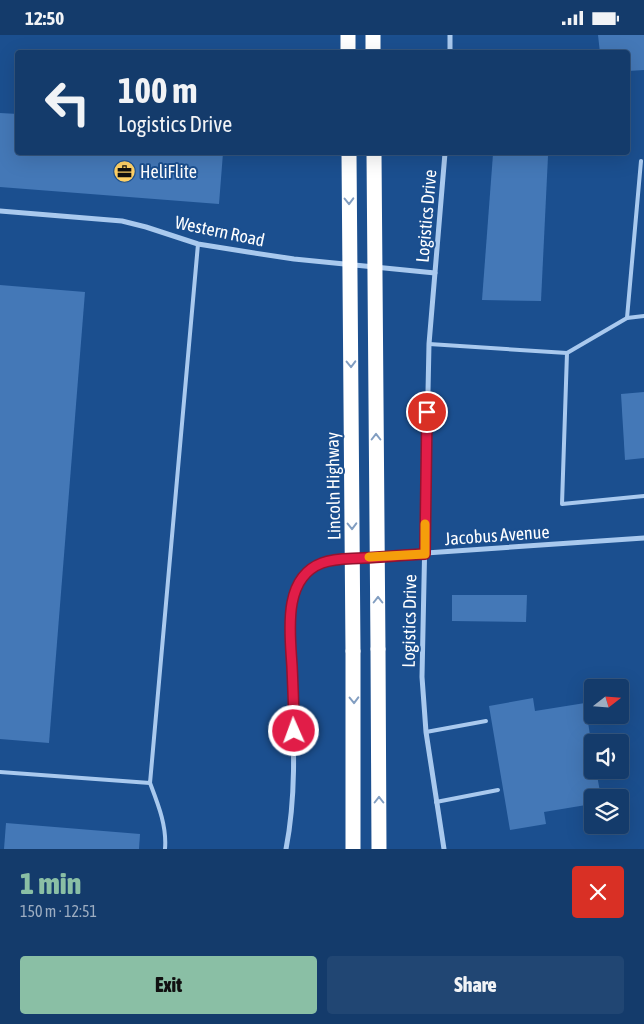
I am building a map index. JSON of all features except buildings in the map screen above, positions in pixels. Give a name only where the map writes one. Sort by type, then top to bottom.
[{"type":"highway","points":[[348,35],[348,50]]},
{"type":"highway","points":[[373,35],[373,50]]},
{"type":"highway","name":"Lincoln Highway","points":[[349,155],[353,849]]},
{"type":"highway","points":[[374,155],[380,849]]},
{"type":"street","points":[[450,35],[450,50]]},
{"type":"street","name":"Logistics Drive","points":[[444,849],[426,732],[422,677],[429,344],[445,155]]},
{"type":"street","name":"Western Road","points":[[0,211],[122,221],[198,244],[294,259],[435,273]]},
{"type":"street","name":"Jacobus Avenue","points":[[286,849],[292,807],[295,749],[291,605],[299,583],[311,569],[328,561],[338,559],[644,538]]},
{"type":"lane","points":[[627,318],[641,161]]},
{"type":"lane","points":[[165,849],[166,838],[160,809],[150,783],[198,244]]},
{"type":"lane","points":[[429,344],[567,353],[627,318],[644,316]]},
{"type":"lane","points":[[567,353],[562,504],[644,496]]},
{"type":"lane","points":[[426,732],[486,721]]},
{"type":"lane","points":[[0,772],[150,783]]},
{"type":"lane","points":[[436,802],[498,790]]},
{"type":"slow traffic","points":[[369,557],[425,554],[425,524]]},
{"type":"place","name":"HeliFlite","points":[[124,171]]},
{"type":"route","points":[[294,731],[290,631],[291,605],[294,593],[304,575],[320,564],[338,559],[425,554],[427,412]]}]
